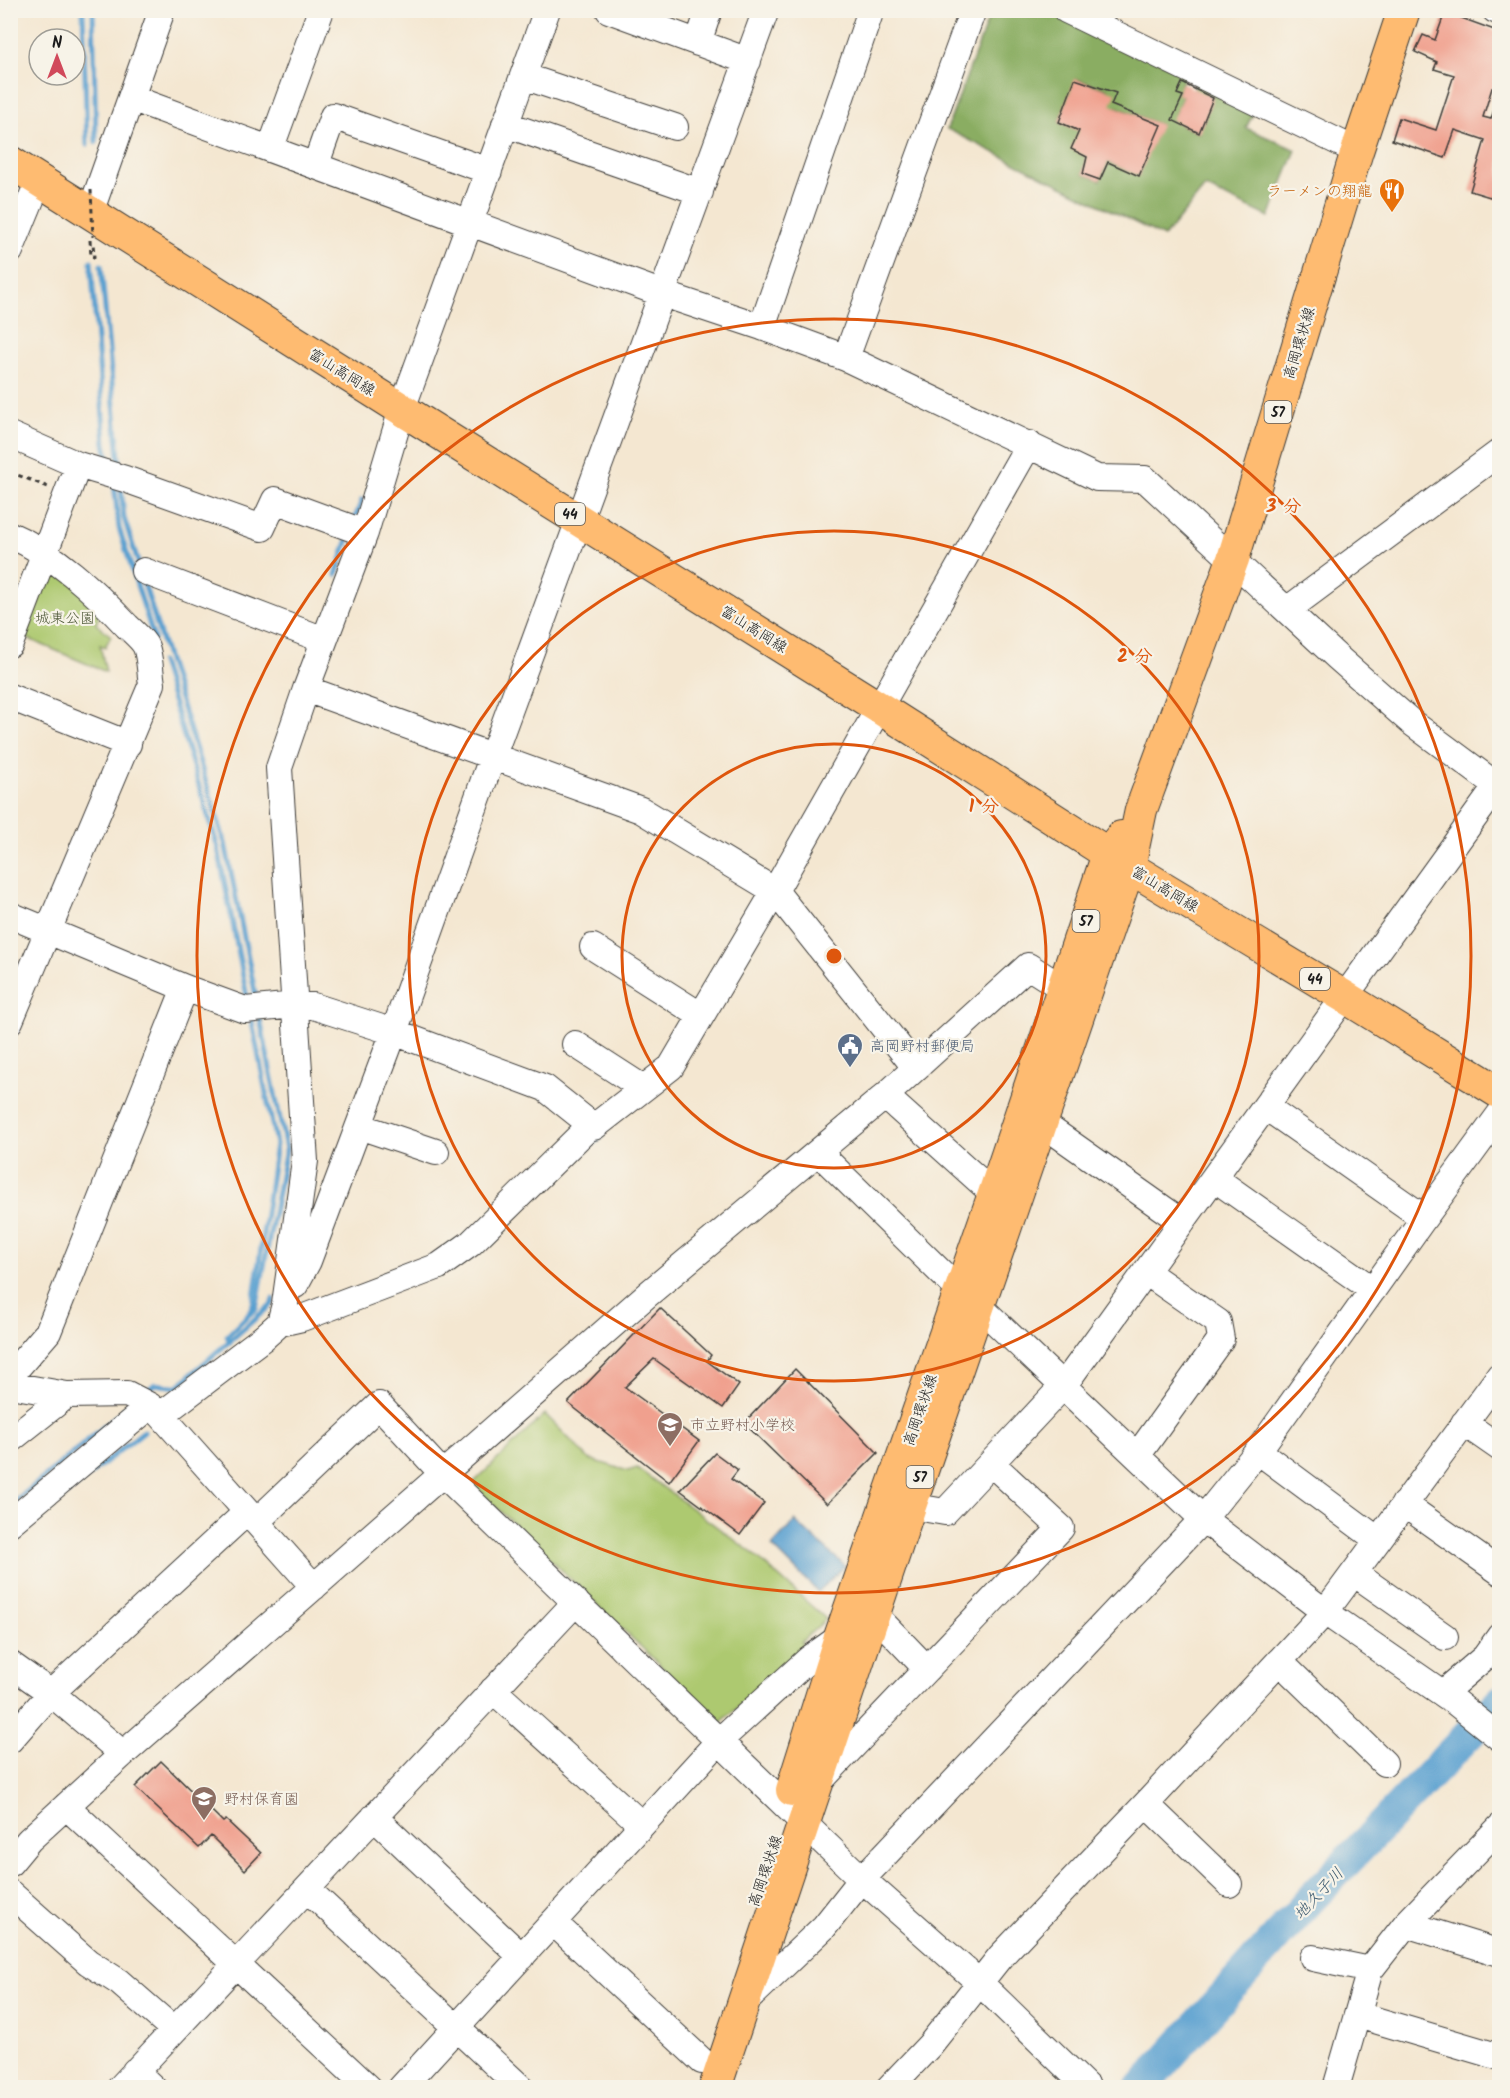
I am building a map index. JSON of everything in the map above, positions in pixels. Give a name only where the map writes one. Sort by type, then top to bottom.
[{"type":"main road","name":"高岡環状線","points":[[703,2079],[743,2003],[795,1815],[840,1637],[970,1299],[1006,1197],[1064,989],[1141,810],[1233,560],[1357,151],[1404,10]]},
{"type":"main road","name":"富山高岡線","points":[[10,162],[91,218],[580,520],[1119,860],[1500,1093]]},
{"type":"main road","name":"高岡環状線","points":[[1006,1197],[1042,1124],[1119,860]]},
{"type":"main road","name":"高岡環状線","points":[[703,2079],[795,1815],[817,1784],[910,1506],[970,1299]]},
{"type":"street","points":[[91,218],[162,10]]},
{"type":"street","points":[[271,147],[321,10]]},
{"type":"street","points":[[283,1313],[305,1161],[275,1007],[279,768],[324,640],[357,529],[547,10]]},
{"type":"street","points":[[609,10],[748,61]]},
{"type":"street","points":[[698,43],[709,10]]},
{"type":"street","points":[[10,1523],[283,1313],[308,1261],[394,1032],[766,10]]},
{"type":"street","points":[[762,327],[871,10]]},
{"type":"street","points":[[846,358],[973,10]]},
{"type":"street","points":[[1066,10],[1357,151]]},
{"type":"street","points":[[523,76],[675,127]]},
{"type":"street","points":[[131,98],[271,147],[663,294],[846,358],[1097,477],[1145,479],[1411,722],[1498,785],[1064,1385],[945,1512],[910,1506]]},
{"type":"street","points":[[316,164],[333,116],[489,171]]},
{"type":"street","points":[[505,124],[700,192]]},
{"type":"street","points":[[10,251],[39,180]]},
{"type":"street","points":[[10,435],[78,465],[117,476],[262,528],[275,500],[357,529]]},
{"type":"street","points":[[10,915],[185,988],[275,1007],[313,1006],[394,1032],[545,1088],[594,1127],[671,1067],[700,1015],[779,895],[878,707],[1029,444]]},
{"type":"street","points":[[1287,610],[1500,452]]},
{"type":"street","points":[[10,644],[19,599],[45,554],[78,465]]},
{"type":"street","points":[[10,535],[45,554],[90,589],[146,646],[152,684],[10,1021]]},
{"type":"street","points":[[144,571],[324,640]]},
{"type":"street","points":[[306,689],[642,810],[779,895],[915,1067]]},
{"type":"street","points":[[10,697],[128,744]]},
{"type":"street","points":[[593,947],[700,1015]]},
{"type":"street","points":[[10,1863],[29,1840],[123,1754],[648,1293],[719,1245],[818,1152],[885,1096],[1028,966],[1064,989]]},
{"type":"street","points":[[10,1377],[48,1332],[185,988]]},
{"type":"street","points":[[575,1044],[643,1088]]},
{"type":"street","points":[[885,1096],[1006,1197]]},
{"type":"street","points":[[1266,1107],[1424,1218]]},
{"type":"street","points":[[743,2003],[824,1927],[862,1879],[1203,1519],[1258,1451],[1500,1114]]},
{"type":"street","points":[[1042,1124],[1182,1222]]},
{"type":"street","points":[[283,1313],[302,1318],[439,1266],[470,1244],[591,1125]]},
{"type":"street","points":[[359,1126],[436,1152]]},
{"type":"street","points":[[818,1152],[1203,1519],[1325,1612],[1449,1697],[1500,1738]]},
{"type":"street","points":[[1214,1178],[1373,1290]]},
{"type":"street","points":[[1137,1456],[1221,1340],[1218,1322],[1146,1272]]},
{"type":"street","points":[[889,2088],[930,2045],[1000,1958],[1325,1612],[1464,1423],[1498,1381]]},
{"type":"street","points":[[10,1385],[67,1395],[127,1394],[156,1411],[314,1587]]},
{"type":"street","points":[[10,1440],[67,1395]]},
{"type":"street","points":[[10,1740],[51,1693],[379,1406],[442,1473],[795,1815],[862,1879],[980,1983],[1087,2087]]},
{"type":"street","points":[[1464,1423],[1500,1448]]},
{"type":"street","points":[[1258,1451],[1378,1540]]},
{"type":"street","points":[[817,1784],[1061,1528],[991,1463]]},
{"type":"street","points":[[1404,1504],[1500,1572]]},
{"type":"street","points":[[1354,1573],[1445,1637]]},
{"type":"street","points":[[136,2082],[174,2030],[236,1962],[576,1602]]},
{"type":"street","points":[[874,1614],[927,1669]]},
{"type":"street","points":[[1449,1697],[1485,1657],[1500,1636]]},
{"type":"street","points":[[401,2088],[719,1741],[809,1659],[840,1637]]},
{"type":"street","points":[[1279,1661],[1384,1763]]},
{"type":"street","points":[[10,1664],[51,1693],[123,1754]]},
{"type":"street","points":[[493,1690],[642,1825]]},
{"type":"street","points":[[1146,1804],[1229,1884]]},
{"type":"street","points":[[66,1806],[369,2088]]},
{"type":"street","points":[[374,1817],[522,1957]]},
{"type":"street","points":[[1336,2088],[1370,1970],[1406,1924],[1500,1827]]},
{"type":"street","points":[[307,1889],[520,2088]]},
{"type":"street","points":[[10,1893],[88,1962],[119,1982],[174,2030]]},
{"type":"street","points":[[553,1922],[703,2079]]},
{"type":"street","points":[[1406,1924],[1500,1953]]},
{"type":"street","points":[[1313,1958],[1370,1970]]},
{"type":"street","points":[[1358,2015],[1500,2057]]},
{"type":"path","points":[[91,218],[94,257],[91,257],[91,218]]},
{"type":"path","points":[[10,472],[66,494]]},
{"type":"green space","points":[[991,11],[1057,11],[1256,108],[1246,128],[1296,150],[1269,217],[1205,187],[1164,237],[947,129]],"holes":[[[1185,77],[1196,81],[1194,90],[1204,97],[1207,93],[1213,96],[1199,133],[1181,125],[1183,117],[1175,114],[1183,96],[1177,93]],[[1076,79],[1107,89],[1098,110],[1117,107],[1160,125],[1139,175],[1108,162],[1100,180],[1083,174],[1087,157],[1083,132],[1059,122]]]},
{"type":"green space","name":"城東公園","points":[[53,555],[107,595],[96,624],[111,636],[105,647],[100,645],[106,672],[24,637]]},
{"type":"green space","points":[[545,1414],[589,1459],[628,1471],[637,1468],[751,1552],[826,1619],[801,1642],[806,1648],[720,1723],[472,1484]]},
{"type":"water","points":[[795,1521],[845,1566],[818,1592],[772,1546]]},
{"type":"building","points":[[1445,12],[1500,32],[1500,78],[1496,89],[1492,88],[1483,117],[1491,119],[1496,104],[1500,105],[1500,200],[1470,191],[1485,140],[1455,130],[1445,158],[1392,140],[1399,118],[1436,130],[1454,75],[1434,69],[1437,62],[1415,52],[1423,35],[1435,40]]},
{"type":"building","points":[[1075,79],[1116,93],[1111,105],[1161,125],[1139,176],[1108,162],[1100,180],[1083,174],[1087,157],[1071,149],[1079,131],[1059,122]]},
{"type":"building","points":[[1182,83],[1213,98],[1199,133],[1172,120],[1183,96],[1177,94]]},
{"type":"building","points":[[660,1308],[711,1355],[707,1361],[739,1385],[723,1408],[654,1359],[625,1387],[699,1441],[669,1482],[568,1403]]},
{"type":"building","points":[[795,1369],[878,1453],[827,1504],[744,1423]]},
{"type":"building","points":[[715,1453],[738,1470],[731,1479],[764,1503],[740,1535],[680,1490]]},
{"type":"building","points":[[161,1761],[223,1822],[226,1820],[261,1853],[245,1870],[211,1836],[199,1848],[135,1787]]},
{"type":"waterway","points":[[83,10],[87,145]]},
{"type":"waterway","points":[[93,10],[96,142]]},
{"type":"waterway","points":[[91,261],[105,444],[110,465]]},
{"type":"waterway","points":[[101,265],[120,469]]},
{"type":"waterway","points":[[114,483],[119,528],[154,639]]},
{"type":"waterway","points":[[121,487],[124,518],[139,565]]},
{"type":"waterway","points":[[354,521],[362,500]]},
{"type":"waterway","points":[[336,575],[349,536]]},
{"type":"waterway","points":[[143,580],[225,843],[257,1002]]},
{"type":"waterway","points":[[161,662],[218,848],[248,1002]]},
{"type":"waterway","points":[[250,1314],[256,1309],[286,1149],[259,1014]]},
{"type":"waterway","points":[[230,1342],[227,1336],[248,1315],[253,1304],[276,1144],[251,1017]]},
{"type":"waterway","points":[[577,1156],[602,1135]]},
{"type":"waterway","points":[[177,1387],[272,1304],[273,1299]]},
{"type":"waterway","points":[[143,1394],[155,1384],[178,1387]]},
{"type":"waterway","points":[[10,1506],[131,1404]]},
{"type":"waterway","points":[[10,1539],[144,1431]]},
{"type":"waterway","name":"地久子川","points":[[1141,2088],[1309,1901],[1500,1702]]},
{"type":"place","name":"ラーメンの翔龍","points":[[1392,214]]},
{"type":"place","name":"高岡野村郵便局","points":[[850,1069]]},
{"type":"place","name":"市立野村小学校","points":[[670,1448]]},
{"type":"place","name":"野村保育園","points":[[204,1822]]}]
